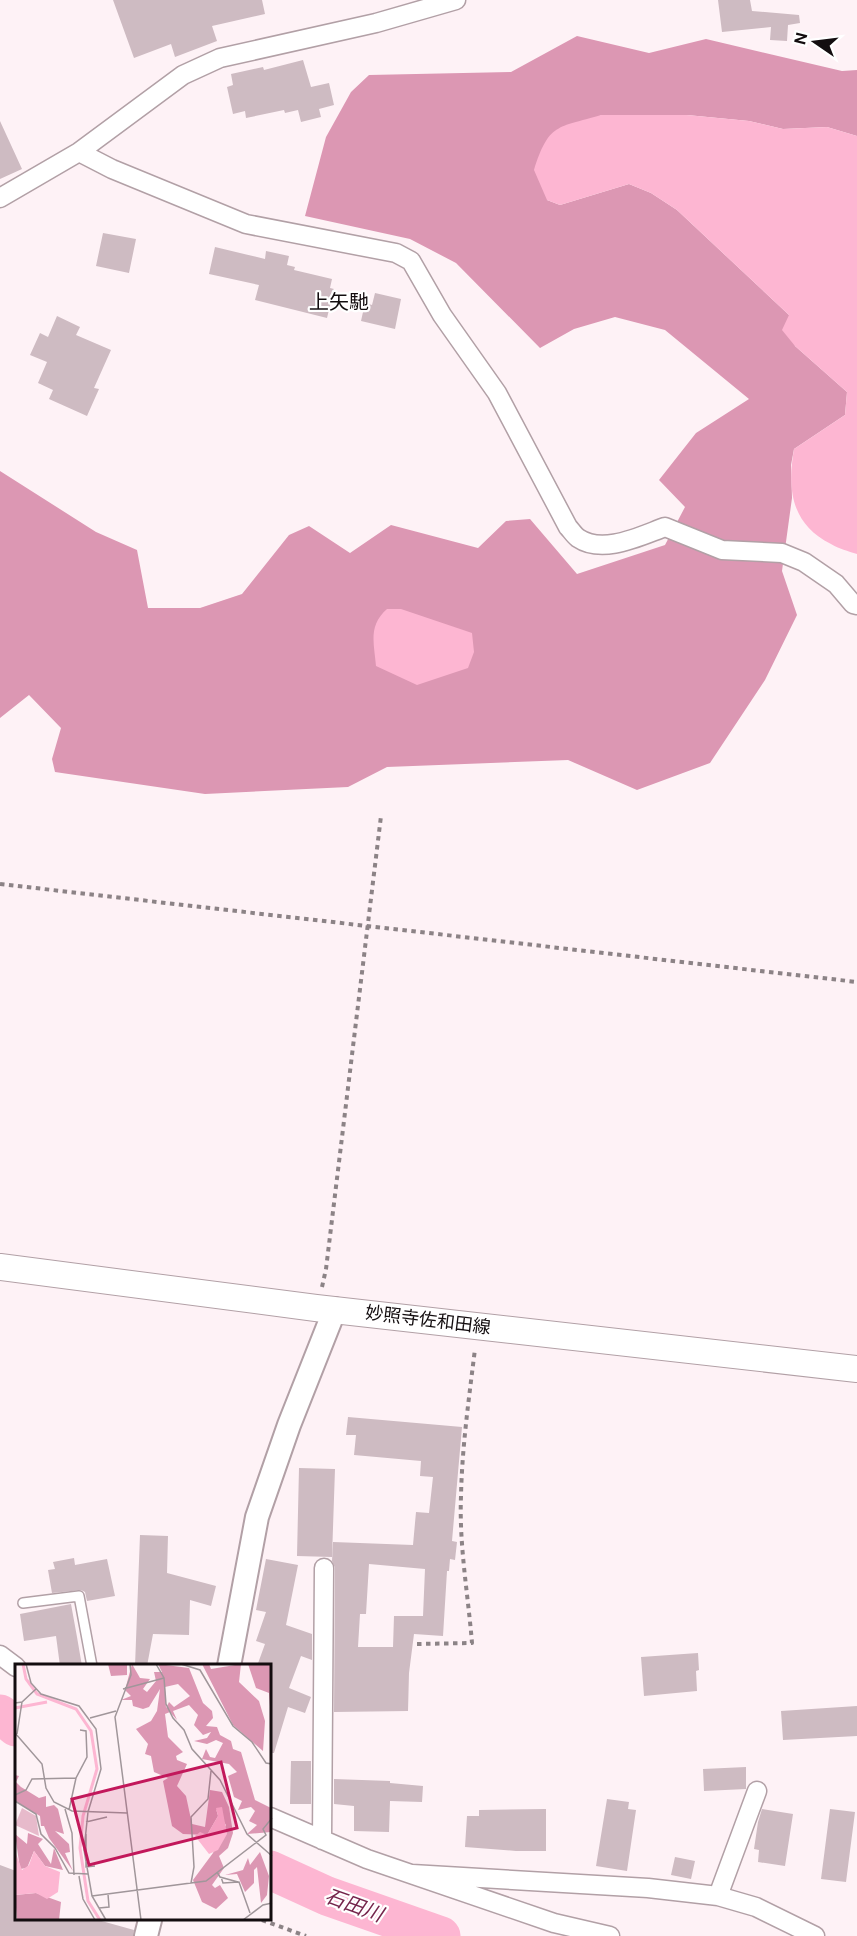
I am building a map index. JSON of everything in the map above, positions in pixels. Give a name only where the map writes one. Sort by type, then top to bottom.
[{"type":"main road","name":"妙照寺佐和田線","points":[[0,1267],[326,1308],[857,1369]]},
{"type":"street","points":[[0,198],[79,152],[183,75],[220,58],[376,23],[456,0]]},
{"type":"street","points":[[79,152],[112,169],[246,224],[396,253],[411,261],[442,315],[497,393],[568,527],[577,537],[609,545],[665,527],[722,550],[782,553],[804,562],[836,584],[853,604],[857,605]]},
{"type":"street","points":[[229,1664],[257,1517],[326,1308]]},
{"type":"street","points":[[322,1840],[324,1568]]},
{"type":"street","points":[[0,1655],[15,1666]]},
{"type":"street","points":[[718,1896],[757,1791]]},
{"type":"street","points":[[272,1818],[367,1859],[554,1923],[610,1936]]},
{"type":"street","points":[[412,1874],[648,1888],[718,1896],[756,1907],[815,1936]]},
{"type":"street","points":[[146,1936],[150,1921]]},
{"type":"lane","points":[[23,1603],[80,1596],[92,1664]]},
{"type":"path","points":[[326,1308],[326,1269],[381,816]]},
{"type":"path","points":[[0,884],[857,982]]},
{"type":"path","points":[[417,1644],[472,1643],[462,1552],[461,1497],[466,1421],[478,1326]]},
{"type":"path","points":[[265,1921],[306,1936]]},
{"type":"shaded area","points":[[577,36],[649,53],[706,39],[842,71],[857,70],[857,136],[827,127],[783,129],[749,121],[687,115],[601,115],[547,200],[560,205],[629,184],[651,193],[677,210],[789,315],[795,346],[847,392],[845,415],[794,449],[791,465],[792,498],[782,571],[797,615],[765,680],[710,763],[637,790],[568,760],[387,767],[348,787],[205,794],[55,772],[52,759],[61,728],[29,695],[0,718],[0,471],[96,532],[137,550],[148,608],[200,608],[242,594],[289,535],[309,526],[350,553],[391,525],[478,548],[506,521],[530,519],[577,574],[665,545],[685,507],[659,480],[696,433],[749,399],[665,330],[615,317],[574,329],[540,348],[456,263],[410,239],[305,216],[326,137],[351,92],[369,75],[511,72]]},
{"type":"shaded area","points":[[601,115],[687,115],[749,121],[783,129],[827,127],[857,136],[857,554],[837,547],[818,536],[807,526],[795,504],[791,478],[794,449],[845,415],[847,392],[795,346],[782,330],[789,315],[677,210],[651,193],[629,184],[560,205],[547,200],[534,170],[550,135],[564,126]]},
{"type":"shaded area","points":[[387,609],[401,609],[472,633],[474,652],[468,668],[417,685],[376,666],[375,628],[381,615]]},
{"type":"building","points":[[113,0],[262,0],[265,14],[212,26],[217,41],[175,57],[171,44],[134,58]]},
{"type":"building","points":[[718,0],[750,0],[752,11],[799,15],[800,23],[788,25],[787,41],[770,40],[771,27],[722,32]]},
{"type":"building","points":[[303,60],[311,87],[329,83],[334,105],[319,109],[321,117],[301,122],[298,110],[285,113],[284,110],[246,118],[245,111],[233,114],[227,87],[233,85],[231,74],[263,67],[264,70]]},
{"type":"building","points":[[0,121],[22,169],[0,179]]},
{"type":"building","points":[[103,233],[136,239],[129,273],[96,266]]},
{"type":"building","points":[[215,247],[265,259],[266,251],[289,256],[287,265],[295,267],[294,270],[332,279],[330,288],[334,289],[327,318],[255,300],[259,285],[209,274]]},
{"type":"building","points":[[375,293],[401,299],[395,329],[361,321],[365,303],[372,305]]},
{"type":"building","points":[[57,316],[80,327],[76,335],[111,350],[94,388],[99,389],[87,416],[49,399],[53,390],[38,383],[47,362],[30,355],[40,333],[48,337]]},
{"type":"building","points":[[348,1417],[462,1427],[452,1541],[457,1542],[455,1560],[450,1559],[449,1571],[447,1571],[443,1636],[414,1634],[409,1673],[408,1711],[334,1712],[335,1568],[332,1561],[333,1542],[413,1545],[416,1512],[429,1513],[433,1477],[420,1476],[421,1461],[354,1455],[356,1435],[346,1435]],"holes":[[[369,1564],[425,1569],[423,1616],[394,1616],[393,1647],[358,1647],[360,1614],[366,1614]]]},
{"type":"building","points":[[299,1468],[335,1469],[332,1557],[297,1556]]},
{"type":"building","points":[[140,1535],[168,1536],[167,1573],[216,1586],[211,1606],[190,1600],[189,1635],[153,1634],[147,1664],[135,1664]]},
{"type":"building","points":[[74,1558],[75,1565],[107,1559],[115,1596],[87,1601],[85,1592],[81,1590],[52,1593],[48,1570],[55,1569],[53,1562]]},
{"type":"building","points":[[266,1559],[298,1565],[286,1625],[312,1634],[312,1660],[301,1656],[289,1688],[311,1697],[305,1713],[288,1707],[274,1753],[272,1753],[272,1664],[258,1664],[265,1644],[256,1641],[266,1612],[256,1610]]},
{"type":"building","points":[[71,1604],[82,1664],[60,1664],[56,1636],[24,1641],[20,1614]]},
{"type":"building","points":[[698,1653],[697,1691],[644,1696],[641,1657]]},
{"type":"building","points":[[857,1706],[857,1736],[783,1740],[781,1711]]},
{"type":"building","points":[[291,1761],[311,1761],[311,1804],[290,1804]]},
{"type":"building","points":[[746,1767],[746,1789],[704,1791],[703,1769]]},
{"type":"building","points":[[334,1779],[390,1781],[390,1783],[423,1786],[422,1802],[390,1801],[389,1832],[354,1831],[354,1806],[334,1804]]},
{"type":"building","points":[[607,1799],[629,1802],[628,1809],[636,1810],[627,1871],[596,1866]]},
{"type":"building","points":[[546,1809],[546,1851],[465,1847],[467,1816],[479,1816],[479,1810]]},
{"type":"building","points":[[762,1809],[793,1814],[785,1866],[758,1862],[759,1850],[754,1849]]},
{"type":"building","points":[[830,1809],[855,1812],[846,1882],[821,1879]]},
{"type":"building","points":[[675,1857],[695,1861],[691,1879],[671,1875]]},
{"type":"building","points":[[0,1865],[15,1871],[15,1921],[102,1921],[134,1930],[133,1936],[0,1936]]},
{"type":"waterway","name":"石田川","points":[[0,1714],[15,1726]]},
{"type":"waterway","name":"石田川","points":[[272,1871],[327,1896],[441,1936]]},
{"type":"district","name":"上矢馳","points":[[339,302]]}]
